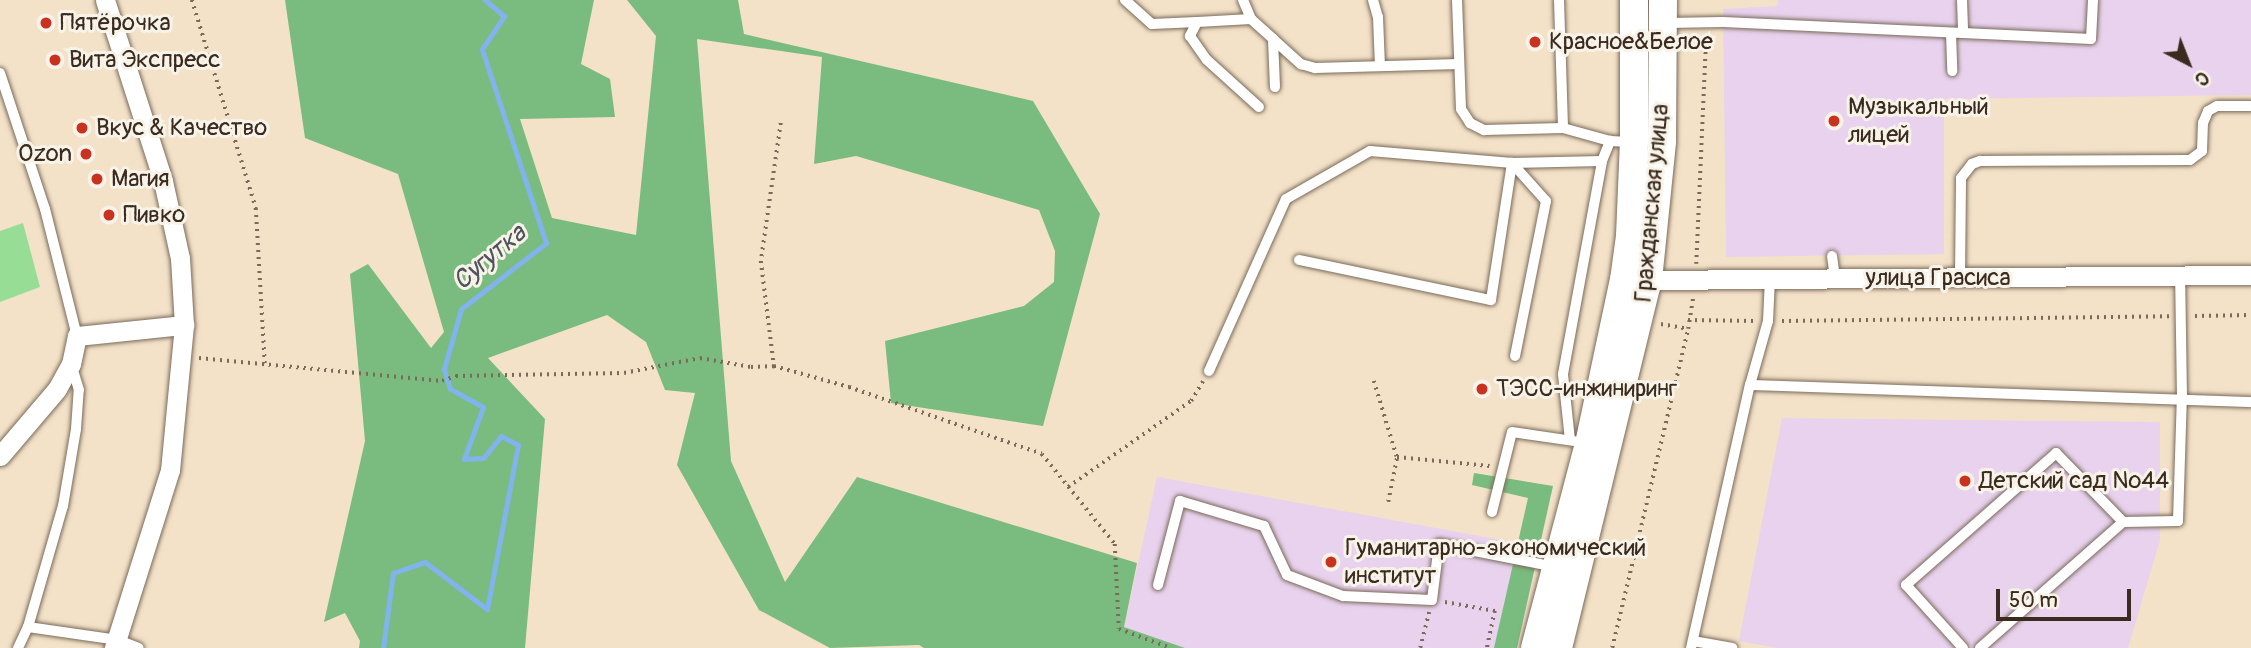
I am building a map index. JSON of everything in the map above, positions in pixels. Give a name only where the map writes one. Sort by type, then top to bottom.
[{"type":"main road","name":"Гражданская улица","points":[[1535,648],[1556,568],[1579,442],[1636,280],[1622,142],[1634,0]]},
{"type":"main road","name":"Гражданская улица","points":[[1558,648],[1636,280],[1662,141],[1663,11]]},
{"type":"street","points":[[105,0],[163,181],[180,258],[184,325],[170,470],[116,644]]},
{"type":"street","name":"улица Грасиса","points":[[1636,280],[2251,275]]},
{"type":"street","points":[[0,456],[57,389],[71,364],[77,336],[184,325]]},
{"type":"lane","points":[[1125,0],[1152,23],[1251,19]]},
{"type":"lane","points":[[1243,0],[1251,19],[1309,68],[1460,64]]},
{"type":"lane","points":[[1373,0],[1378,17],[1380,66]]},
{"type":"lane","points":[[1457,0],[1461,109],[1477,128],[1563,128],[1622,142]]},
{"type":"lane","points":[[1559,0],[1563,128]]},
{"type":"lane","points":[[1962,0],[1963,33]]},
{"type":"lane","points":[[1663,11],[1706,23],[2091,39],[2093,0]]},
{"type":"lane","points":[[1197,22],[1190,36],[1200,51],[1259,107]]},
{"type":"lane","points":[[1951,33],[1952,71]]},
{"type":"lane","points":[[1273,39],[1275,87]]},
{"type":"lane","points":[[0,73],[45,209],[77,336]]},
{"type":"lane","points":[[1960,277],[1961,178],[1972,164],[1980,161],[2190,160],[2202,150],[2203,123],[2208,111],[2217,106],[2251,106]]},
{"type":"lane","points":[[1492,512],[1512,432],[1579,442],[1563,374],[1602,161],[1622,142]]},
{"type":"lane","points":[[1209,371],[1286,199],[1370,151],[1513,163],[1602,161]]},
{"type":"lane","points":[[1299,260],[1491,300],[1513,163]]},
{"type":"lane","points":[[1513,163],[1546,201],[1516,356]]},
{"type":"lane","points":[[1832,256],[1835,278]]},
{"type":"lane","points":[[1980,648],[2123,522],[2178,521],[2182,397],[2180,275]]},
{"type":"lane","points":[[1732,648],[1692,644],[1750,385],[1768,321],[1770,279]]},
{"type":"lane","points":[[18,648],[28,627],[63,506],[76,429],[79,390],[71,364]]},
{"type":"lane","points":[[1750,385],[2182,397],[2251,402]]},
{"type":"lane","points":[[1963,648],[1906,585],[2056,453],[2123,522]]},
{"type":"lane","points":[[1158,585],[1180,501],[1264,526],[1287,575],[1343,596],[1432,600],[1439,544],[1556,568]]},
{"type":"lane","points":[[28,627],[139,648]]},
{"type":"path","points":[[192,0],[256,208],[265,364]]},
{"type":"path","points":[[1612,648],[1696,280],[1706,23]]},
{"type":"path","points":[[774,366],[761,261],[781,124]]},
{"type":"path","points":[[1688,320],[2251,315]]},
{"type":"path","points":[[181,356],[442,381],[456,376],[624,373],[700,358],[751,367],[774,366],[849,387],[1041,454],[1115,544],[1119,629],[1171,648]]},
{"type":"path","points":[[1068,487],[1191,401],[1209,371]]},
{"type":"path","points":[[1374,382],[1396,457],[1388,502]]},
{"type":"path","points":[[1396,457],[1503,467]]},
{"type":"path","points":[[1420,648],[1432,600],[1495,611],[1487,648]]},
{"type":"shaded area","name":"Музыкальный лицей","points":[[1778,0],[2251,0],[2251,95],[1944,99],[1944,254],[1726,257],[1723,9],[1777,6]]},
{"type":"shaded area","name":"Детский сад №44","points":[[1782,418],[2160,422],[2160,540],[2128,648],[1777,648],[1739,641]]},
{"type":"shaded area","name":"Гуманитарно-экономический институт","points":[[1157,477],[1529,545],[1505,648],[1185,648],[1124,628]]},
{"type":"green space","points":[[285,0],[594,0],[581,64],[610,79],[615,117],[520,119],[552,218],[636,235],[656,36],[627,0],[738,0],[744,34],[1033,101],[1100,214],[1043,426],[891,403],[885,341],[1024,306],[1054,282],[1055,251],[1039,210],[856,156],[814,164],[822,57],[697,39],[731,461],[785,582],[857,477],[1137,563],[1124,627],[1185,648],[924,648],[919,645],[830,648],[759,610],[677,465],[695,393],[665,390],[646,342],[607,315],[488,358],[545,419],[525,648],[359,648],[360,641],[345,613],[324,622],[365,441],[350,274],[368,264],[431,348],[444,332],[398,174],[305,138]]},
{"type":"green space","points":[[23,223],[40,287],[0,302],[0,231]]},
{"type":"green space","points":[[1474,473],[1553,486],[1517,648],[1494,648],[1528,498],[1472,485]]},
{"type":"waterway","name":"Сугутка","points":[[383,648],[393,573],[425,562],[487,609],[518,445],[501,436],[483,458],[464,459],[483,407],[450,389],[444,369],[461,309],[546,243],[482,49],[504,16],[485,0]]},
{"type":"place","name":"Пятёрочка","points":[[46,23]]},
{"type":"place","name":"Красное&Белое","points":[[1535,42]]},
{"type":"place","name":"Вита Экспресс","points":[[55,60]]},
{"type":"place","name":"Музыкальный лицей","points":[[1834,121]]},
{"type":"place","name":"Вкус & Качество","points":[[82,128]]},
{"type":"place","name":"Ozon","points":[[86,154]]},
{"type":"place","name":"Магия","points":[[97,179]]},
{"type":"place","name":"Пивко","points":[[109,215]]},
{"type":"place","name":"ТЭСС-инжиниринг","points":[[1482,389]]},
{"type":"place","name":"Детский сад №44","points":[[1965,481]]},
{"type":"place","name":"Гуманитарно-экономический институт","points":[[1331,562]]}]
